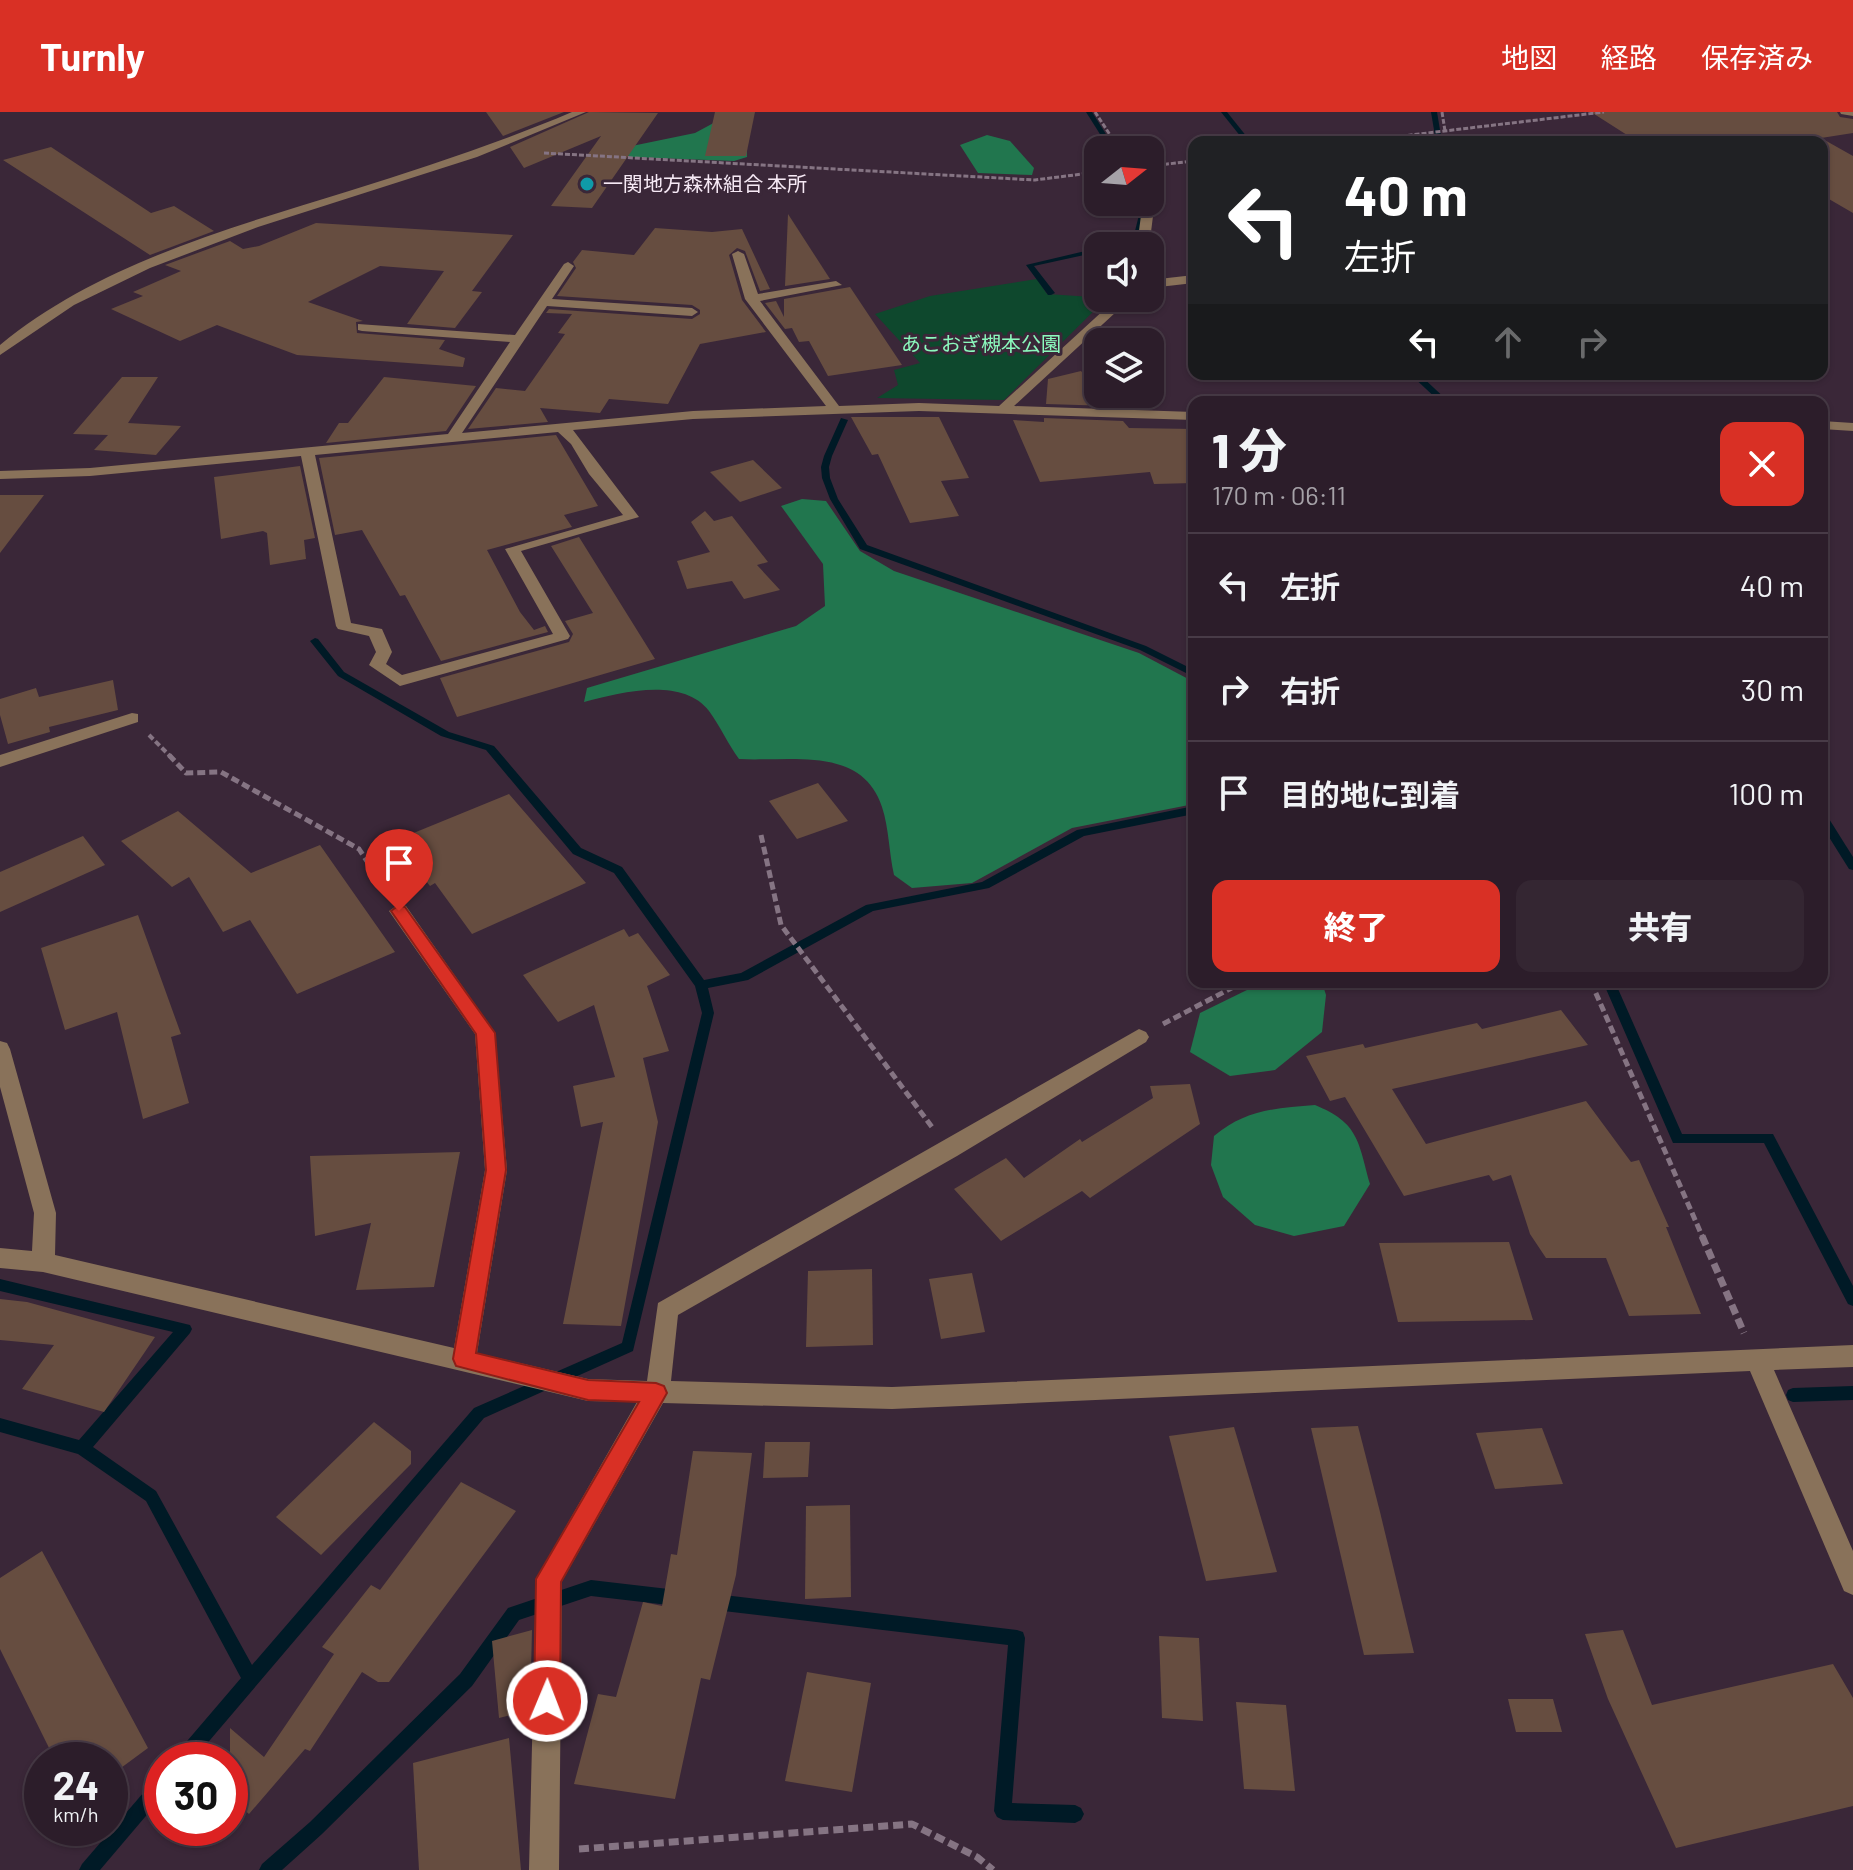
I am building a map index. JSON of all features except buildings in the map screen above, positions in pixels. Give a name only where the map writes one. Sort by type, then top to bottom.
[{"type":"street","points":[[0,351],[59,307],[197,244],[491,149],[581,112]]},
{"type":"street","points":[[1845,112],[1853,113]]},
{"type":"street","points":[[738,254],[751,299],[835,409]]},
{"type":"street","points":[[452,438],[568,266]]},
{"type":"street","points":[[1164,282],[1188,280]]},
{"type":"street","points":[[751,299],[836,285]]},
{"type":"street","points":[[544,302],[692,312]]},
{"type":"street","points":[[1003,409],[1109,312]]},
{"type":"street","points":[[362,327],[519,339]]},
{"type":"street","points":[[0,475],[90,472],[693,415],[835,409],[1003,409],[1188,416]]},
{"type":"street","points":[[1828,425],[1853,427]]},
{"type":"street","points":[[307,452],[344,626],[376,632],[384,652],[377,665],[400,681],[562,636],[512,549],[632,517],[594,471],[577,442],[562,428]]},
{"type":"street","points":[[0,761],[132,718]]},
{"type":"street","points":[[399,911],[485,1033],[496,1170],[464,1359]]},
{"type":"street","points":[[545,1861],[549,1579],[656,1393],[663,1366],[666,1310],[949,1150],[1139,1037]]},
{"type":"street","points":[[0,1049],[45,1213],[43,1262]]},
{"type":"street","points":[[0,1258],[43,1262],[588,1390],[892,1398],[1853,1356]]},
{"type":"street","points":[[1757,1360],[1853,1582]]},
{"type":"path","points":[[1095,112],[1111,136]]},
{"type":"path","points":[[1442,112],[1445,131]]},
{"type":"path","points":[[1403,136],[1604,112]]},
{"type":"path","points":[[491,149],[1035,180],[1084,174]]},
{"type":"path","points":[[1164,164],[1188,162]]},
{"type":"path","points":[[132,718],[186,773],[221,772],[359,849],[399,911]]},
{"type":"path","points":[[761,835],[781,925],[949,1150]]},
{"type":"path","points":[[1139,1037],[1232,988]]},
{"type":"path","points":[[1594,988],[1757,1360]]},
{"type":"path","points":[[545,1861],[912,1824],[977,1857],[993,1870]]},
{"type":"green space","points":[[721,119],[747,146],[747,157],[734,161],[631,157],[623,153],[627,147],[695,133]]},
{"type":"green space","points":[[987,135],[1010,141],[1034,168],[1032,175],[978,173],[960,145]]},
{"type":"green space","name":"あこおぎ槻本公園","points":[[1037,279],[1047,294],[1084,296],[1084,312],[1093,312],[1004,400],[877,398],[898,385],[894,370],[920,363],[875,314],[930,296]]},
{"type":"green space","points":[[802,499],[826,501],[860,551],[894,571],[1139,653],[1188,679],[1188,805],[1072,828],[972,883],[912,888],[894,875],[882,807],[872,787],[858,774],[841,765],[822,761],[739,759],[709,711],[697,700],[683,694],[650,690],[584,702],[587,688],[796,626],[825,606],[823,564],[781,506]]},
{"type":"green space","points":[[1251,988],[1324,988],[1326,995],[1322,1032],[1275,1070],[1230,1076],[1190,1052],[1200,1013]]},
{"type":"green space","points":[[1315,1105],[1349,1127],[1359,1145],[1370,1184],[1344,1226],[1294,1236],[1255,1225],[1223,1197],[1211,1165],[1214,1136],[1249,1116],[1274,1109]]},
{"type":"waterway","points":[[1089,112],[1104,136]]},
{"type":"waterway","points":[[1224,112],[1243,136]]},
{"type":"waterway","points":[[1434,112],[1438,136]]},
{"type":"waterway","points":[[1138,232],[1142,216]]},
{"type":"waterway","points":[[1051,293],[1030,265],[1084,253]]},
{"type":"waterway","points":[[1421,380],[1438,396]]},
{"type":"waterway","points":[[844,420],[828,456],[826,478],[834,499],[863,547],[1143,648],[1188,671]]},
{"type":"waterway","points":[[315,641],[341,674],[445,734],[490,748],[577,851],[618,870],[701,985]]},
{"type":"waterway","points":[[701,985],[744,977],[870,908],[985,885],[1081,833],[1188,811]]},
{"type":"waterway","points":[[1828,826],[1853,866]]},
{"type":"waterway","points":[[251,1680],[479,1413],[628,1347],[708,1013],[701,985]]},
{"type":"waterway","points":[[1612,988],[1678,1139],[1768,1138],[1853,1300]]},
{"type":"waterway","points":[[0,1285],[185,1329],[82,1448]]},
{"type":"waterway","points":[[1793,1395],[1853,1393]]},
{"type":"waterway","points":[[0,1425],[82,1448]]},
{"type":"waterway","points":[[82,1448],[151,1496],[251,1680]]},
{"type":"waterway","points":[[268,1870],[316,1828],[466,1680],[514,1614],[591,1588],[677,1598]]},
{"type":"waterway","points":[[715,1602],[1017,1638],[1003,1811],[1075,1814]]},
{"type":"waterway","points":[[197,1742],[251,1680]]},
{"type":"waterway","points":[[88,1870],[144,1805]]},
{"type":"place","name":"一関地方森林組合 本所","points":[[587,184]]},
{"type":"route","points":[[399,911],[485,1033],[496,1170],[464,1359],[588,1390],[656,1393],[549,1579],[547,1701]]}]
